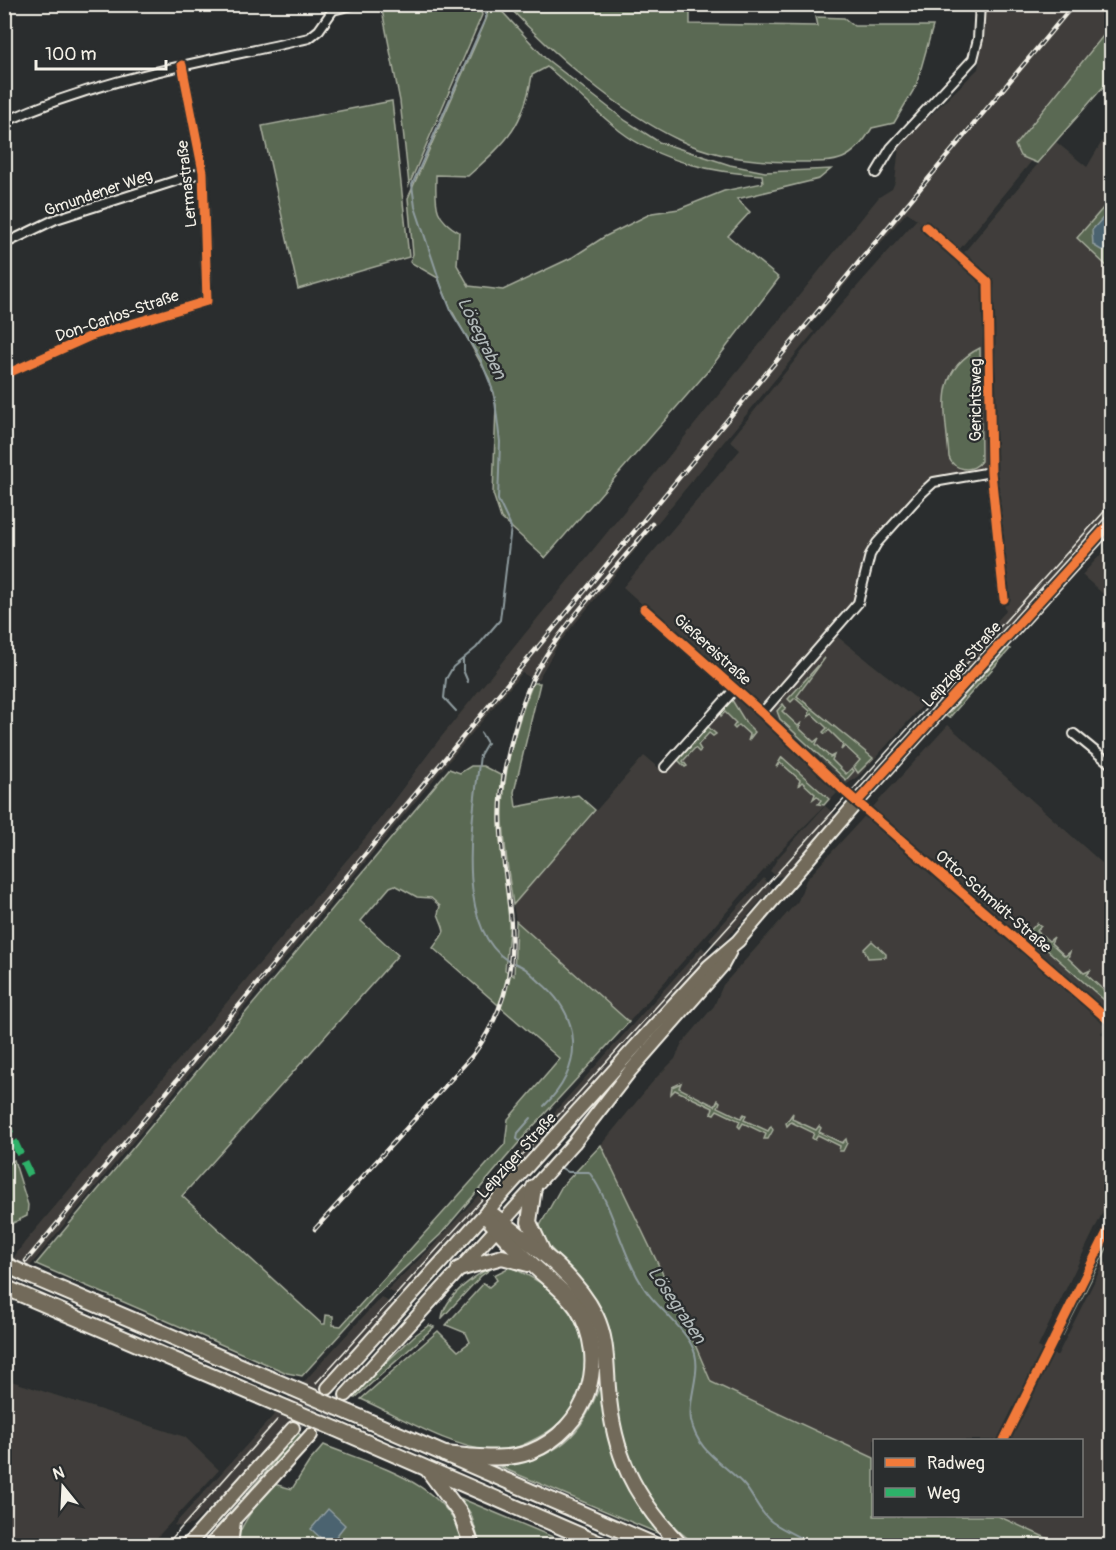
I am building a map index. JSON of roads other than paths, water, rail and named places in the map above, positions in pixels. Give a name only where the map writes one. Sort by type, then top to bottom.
[{"type":"highway","points":[[534,1187],[529,1222],[544,1255]]},
{"type":"highway","points":[[444,1454],[499,1457],[530,1452],[559,1436],[570,1426],[587,1397],[593,1354],[584,1322],[565,1294],[535,1267],[486,1213]]},
{"type":"highway","points":[[499,1225],[544,1255],[579,1289],[596,1317],[608,1360],[608,1386],[617,1448],[642,1500],[681,1545]]},
{"type":"highway","points":[[459,1269],[502,1257],[516,1259],[535,1267]]},
{"type":"highway","points":[[4,1264],[657,1545]]},
{"type":"highway","points":[[8,1288],[605,1545]]},
{"type":"highway","points":[[426,1468],[460,1513],[472,1545]]},
{"type":"highway","points":[[230,1545],[233,1521]]},
{"type":"main road","name":"Leipziger Straße","points":[[328,1388],[693,983],[732,947],[857,802],[1112,521]]},
{"type":"main road","name":"Leipziger Straße","points":[[346,1395],[585,1129],[630,1071],[722,966],[732,947]]},
{"type":"main road","points":[[187,1545],[293,1428]]},
{"type":"main road","points":[[210,1545],[311,1435]]},
{"type":"street","points":[[876,173],[891,148],[973,59],[978,39],[980,4]]},
{"type":"street","points":[[4,122],[40,106],[121,79],[309,38],[320,30],[333,10],[352,5]]},
{"type":"street","name":"Lermastraße","points":[[182,64],[202,172],[207,301]]},
{"type":"street","name":"Gmundener Weg","points":[[4,244],[56,219],[202,172]]},
{"type":"street","name":"Gerichtsweg","points":[[926,227],[985,276],[988,282],[991,472],[1004,599]]},
{"type":"street","name":"Don-Carlos-Straße","points":[[4,375],[91,336],[207,301]]},
{"type":"street","points":[[762,713],[858,603],[870,555],[877,543],[922,493],[934,482],[991,472]]},
{"type":"street","name":"Gießereistraße","points":[[644,609],[762,713],[857,802]]},
{"type":"street","name":"Gießereistraße","points":[[665,767],[735,689]]},
{"type":"street","points":[[1074,734],[1112,765]]},
{"type":"street","name":"Otto-Schmidt-Straße","points":[[857,802],[1112,1023]]},
{"type":"street","points":[[1004,1439],[1112,1222]]},
{"type":"water","points":[[1111,209],[1111,250],[1101,250],[1093,245],[1092,230]]},
{"type":"water","points":[[328,1509],[345,1525],[331,1543],[327,1544],[311,1529]]},
{"type":"waterway","name":"Lösegraben","points":[[456,711],[444,698],[446,679],[453,667],[476,648],[500,620],[511,527],[498,500],[500,442],[494,393],[480,358],[452,313],[442,288],[415,207],[412,185],[486,17],[486,4]]},
{"type":"waterway","points":[[463,660],[463,670],[468,682]]},
{"type":"waterway","name":"Lösegraben","points":[[481,733],[487,743],[480,755],[471,835],[473,894],[479,921],[490,944],[508,961]]},
{"type":"waterway","name":"Lösegraben","points":[[514,963],[528,971],[554,996],[571,1027],[572,1059],[557,1091],[544,1106]]},
{"type":"waterway","name":"Lösegraben","points":[[531,1118],[518,1133],[517,1139],[534,1151]]},
{"type":"waterway","name":"Lösegraben","points":[[560,1167],[568,1172],[589,1172],[605,1200],[629,1259],[644,1288],[691,1344],[695,1353],[696,1372],[690,1411],[694,1431],[699,1441],[744,1485],[768,1519],[816,1546]]},
{"type":"tunnel","points":[[293,1428],[324,1393]]},
{"type":"tunnel","points":[[311,1435],[346,1395]]},
{"type":"tram line","points":[[316,1383],[1112,503]]},
{"type":"tram line","points":[[165,1546],[277,1420]]},
{"type":"railway","points":[[26,1261],[1074,4]]},
{"type":"railway","points":[[315,1229],[473,1055],[496,1017],[508,981],[511,946],[501,808],[505,769],[519,714],[541,663],[570,622],[652,524]]}]
